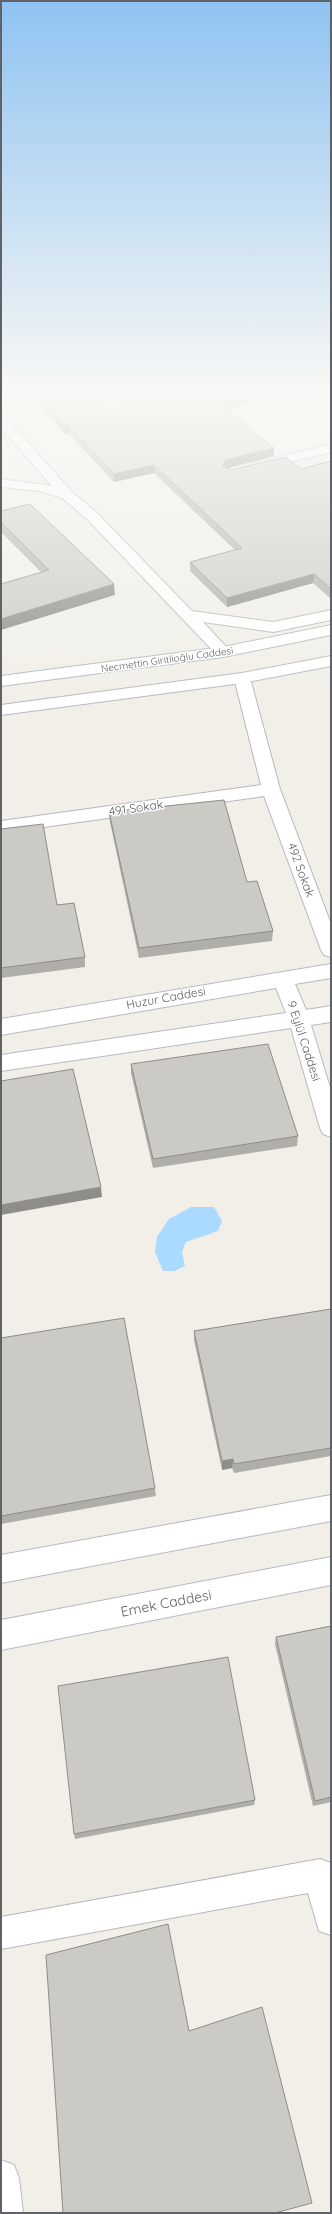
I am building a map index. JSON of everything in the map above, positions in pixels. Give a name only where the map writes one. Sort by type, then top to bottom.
[{"type":"street","points":[[67,495],[92,516],[223,652]]},
{"type":"street","points":[[187,615],[273,627],[331,615]]},
{"type":"street","name":"Necmettin Giritlioğlu Caddesi","points":[[1,681],[223,652],[331,630]]},
{"type":"street","points":[[1,710],[242,678],[331,662]]},
{"type":"street","name":"492 Sokak","points":[[242,678],[271,789],[331,950]]},
{"type":"street","name":"491 Sokak","points":[[1,827],[271,789]]},
{"type":"street","name":"Huzur Caddesi","points":[[1,1027],[282,978],[331,971]]},
{"type":"street","name":"9 Eylül Caddesi","points":[[282,978],[299,1018],[331,1128]]},
{"type":"street","points":[[1,1063],[331,1014]]},
{"type":"street","points":[[1,1568],[331,1508]]},
{"type":"street","name":"Emek Caddesi","points":[[1,1635],[331,1571]]},
{"type":"street","points":[[1,1933],[320,1876],[331,1919]]},
{"type":"street","points":[[1,2178],[5,2213]]},
{"type":"water","points":[[191,1207],[214,1207],[222,1221],[218,1231],[186,1242],[182,1252],[185,1266],[174,1271],[163,1271],[155,1252],[157,1237],[169,1219]]},
{"type":"building","points":[[186,495],[331,495],[331,589],[314,574],[227,598],[190,562],[242,548]]},
{"type":"building","points":[[30,504],[114,584],[1,619],[1,584],[49,570],[1,522],[1,511]]},
{"type":"building","points":[[224,800],[247,882],[257,881],[273,931],[139,948],[109,812]]},
{"type":"building","points":[[43,824],[57,905],[74,903],[85,957],[1,968],[1,829]]},
{"type":"building","points":[[268,1044],[298,1136],[153,1159],[131,1064]]},
{"type":"building","points":[[73,1069],[101,1187],[1,1205],[1,1081]]},
{"type":"building","points":[[331,1309],[331,1448],[234,1464],[233,1459],[222,1461],[194,1331]]},
{"type":"building","points":[[124,1318],[155,1488],[1,1516],[1,1338]]},
{"type":"building","points":[[331,1626],[331,1797],[315,1801],[276,1637]]},
{"type":"building","points":[[228,1657],[255,1800],[74,1834],[58,1686]]},
{"type":"building","points":[[168,1924],[189,2031],[262,2007],[312,2203],[275,2213],[63,2213],[46,1955]]}]
